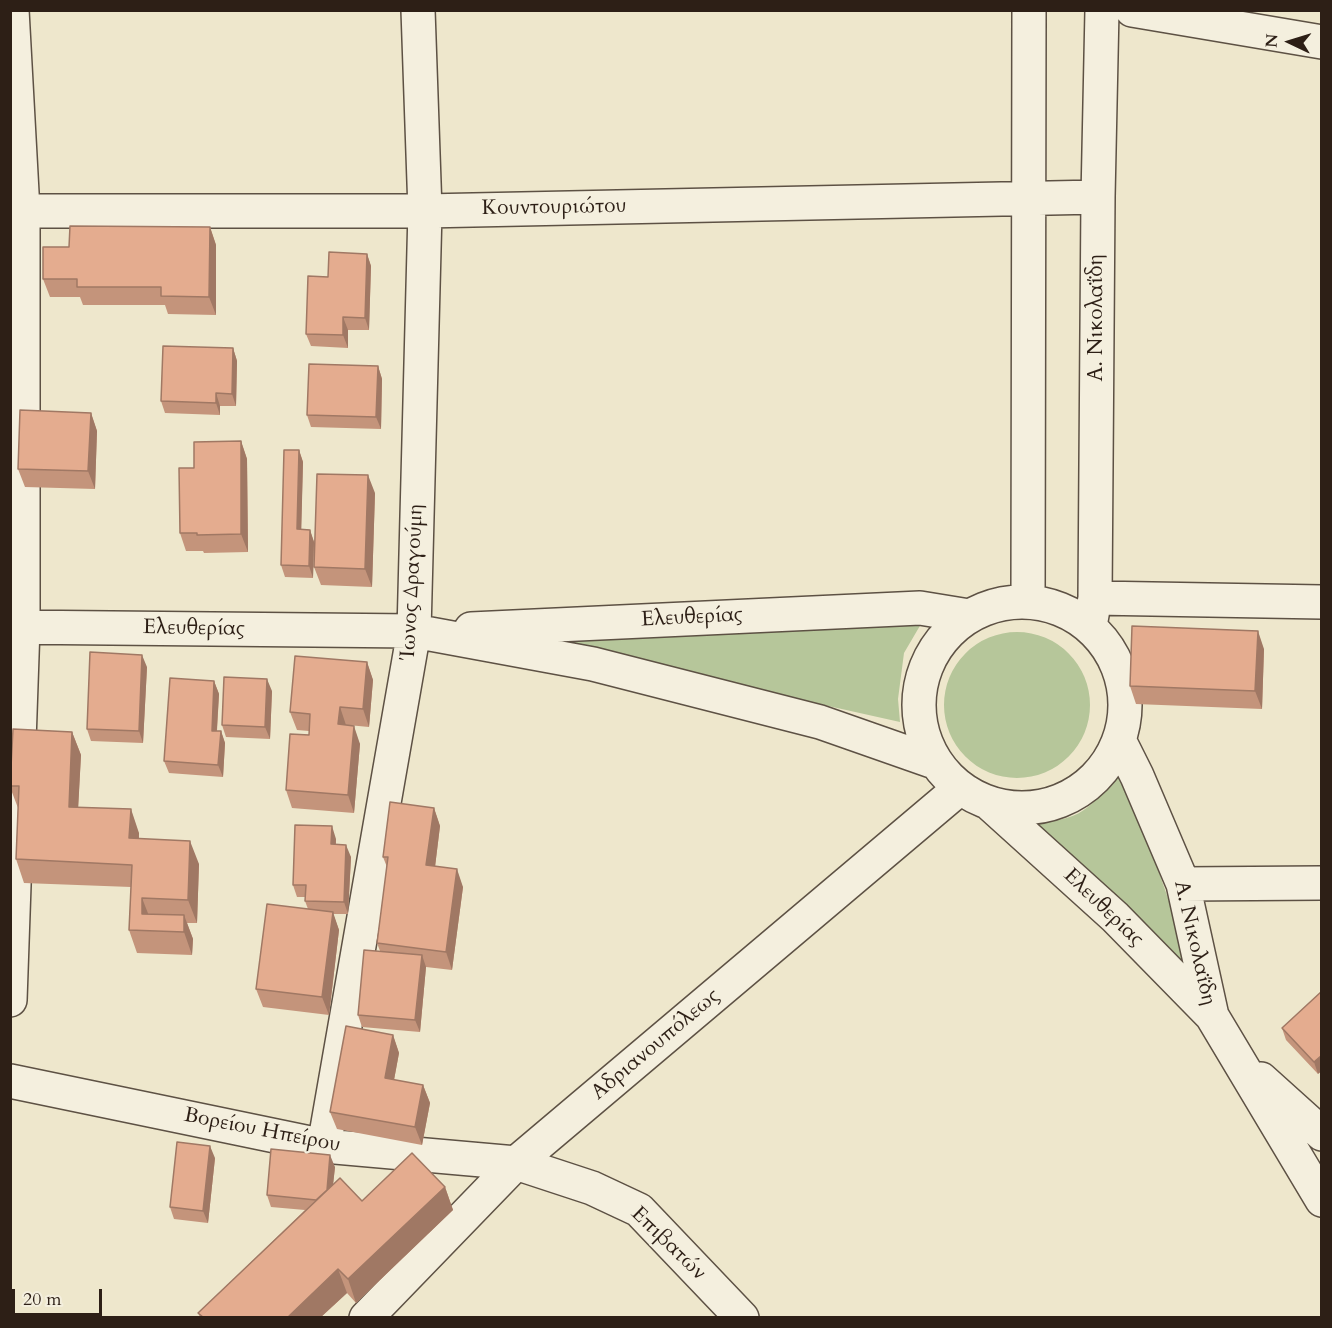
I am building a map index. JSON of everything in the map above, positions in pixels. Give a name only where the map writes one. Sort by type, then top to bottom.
[{"type":"street","points":[[10,1000],[16,627],[17,211],[12,10]]},
{"type":"street","name":"Ίωνος Δραγούμη","points":[[324,1146],[414,631],[424,211],[418,10]]},
{"type":"street","points":[[1028,601],[1029,10]]},
{"type":"street","name":"Α. Νικολαΐδη","points":[[1092,612],[1102,10]]},
{"type":"street","points":[[1132,10],[1173,14],[1322,42]]},
{"type":"street","name":"Κουντουριώτου","points":[[17,211],[424,211],[1098,197]]},
{"type":"street","points":[[1092,612],[1122,678],[1126,709],[1119,740],[1104,768],[1082,790],[1053,804],[1022,809],[990,804],[960,788],[937,763],[922,733],[919,699],[926,667],[943,638],[969,616],[987,607],[1007,602],[1028,601],[1050,605],[1071,613],[1092,612],[1322,602]]},
{"type":"street","name":"Ελευθερίας","points":[[16,627],[414,631],[920,608],[969,616]]},
{"type":"street","name":"Ελευθερίας","points":[[414,631],[593,664],[820,723],[937,763]]},
{"type":"street","name":"Α. Νικολαΐδη","points":[[1119,740],[1137,776],[1183,884],[1212,1016],[1322,1200]]},
{"type":"street","name":"Αδριανουπόλεως","points":[[366,1317],[516,1163],[960,788]]},
{"type":"street","name":"Ελευθερίας","points":[[990,804],[1115,917],[1212,1016]]},
{"type":"street","points":[[1183,884],[1322,883]]},
{"type":"street","points":[[1236,1056],[1322,1134]]},
{"type":"street","name":"Βορείου Ηπείρου","points":[[10,1081],[324,1146],[516,1163]]},
{"type":"street","name":"Επιβατών","points":[[516,1163],[591,1188],[639,1210],[742,1317]]},
{"type":"green space","points":[[921,624],[904,653],[898,699],[900,722],[546,643]]},
{"type":"green space","points":[[1017,632],[1045,638],[1057,644],[1068,654],[1078,665],[1084,677],[1090,705],[1084,733],[1078,745],[1068,756],[1057,766],[1045,772],[1017,778],[989,772],[977,766],[966,756],[956,745],[950,733],[944,705],[950,677],[956,665],[966,654],[977,644],[989,638]]},
{"type":"green space","points":[[1122,766],[1195,976],[1030,821],[1048,821],[1075,815],[1094,801]]},
{"type":"building","points":[[70,226],[210,227],[209,297],[161,296],[161,287],[77,287],[77,279],[43,279],[43,247],[69,247]]},
{"type":"building","points":[[329,252],[367,254],[365,318],[343,317],[343,335],[306,334],[308,276],[328,277]]},
{"type":"building","points":[[163,346],[233,348],[232,394],[216,393],[216,403],[161,401]]},
{"type":"building","points":[[309,364],[378,366],[376,417],[307,415]]},
{"type":"building","points":[[20,410],[91,413],[88,471],[18,469]]},
{"type":"building","points":[[241,441],[241,534],[180,533],[179,468],[194,468],[194,442]]},
{"type":"building","points":[[284,450],[299,450],[297,529],[310,530],[309,566],[281,565]]},
{"type":"building","points":[[317,474],[368,475],[365,569],[314,567]]},
{"type":"building","points":[[1132,626],[1258,631],[1255,691],[1130,686]]},
{"type":"building","points":[[90,652],[142,655],[139,731],[87,729]]},
{"type":"building","points":[[295,656],[367,662],[363,709],[340,707],[338,724],[354,726],[348,795],[286,790],[290,734],[309,735],[310,714],[290,712]]},
{"type":"building","points":[[224,677],[267,679],[265,727],[222,725]]},
{"type":"building","points":[[170,678],[214,681],[212,731],[221,731],[218,765],[164,761]]},
{"type":"building","points":[[13,729],[72,732],[69,807],[131,809],[129,838],[190,841],[188,900],[142,898],[142,914],[184,915],[184,932],[129,930],[132,865],[16,859],[19,786],[10,786]]},
{"type":"building","points":[[390,802],[434,808],[426,865],[457,869],[446,952],[377,943],[388,857],[383,857]]},
{"type":"building","points":[[295,825],[332,826],[331,844],[346,845],[344,902],[305,901],[306,885],[293,885]]},
{"type":"building","points":[[267,904],[333,912],[322,997],[256,989]]},
{"type":"building","points":[[364,950],[422,955],[415,1020],[358,1015]]},
{"type":"building","points":[[1322,991],[1322,1055],[1314,1062],[1282,1028]]},
{"type":"building","points":[[346,1026],[393,1035],[385,1078],[423,1085],[415,1127],[330,1112]]},
{"type":"building","points":[[177,1142],[210,1146],[203,1211],[170,1207]]},
{"type":"building","points":[[271,1149],[330,1155],[327,1190],[316,1200],[267,1195]]},
{"type":"building","points":[[412,1153],[445,1187],[348,1279],[338,1269],[288,1317],[203,1317],[198,1313],[340,1178],[362,1201]]}]
